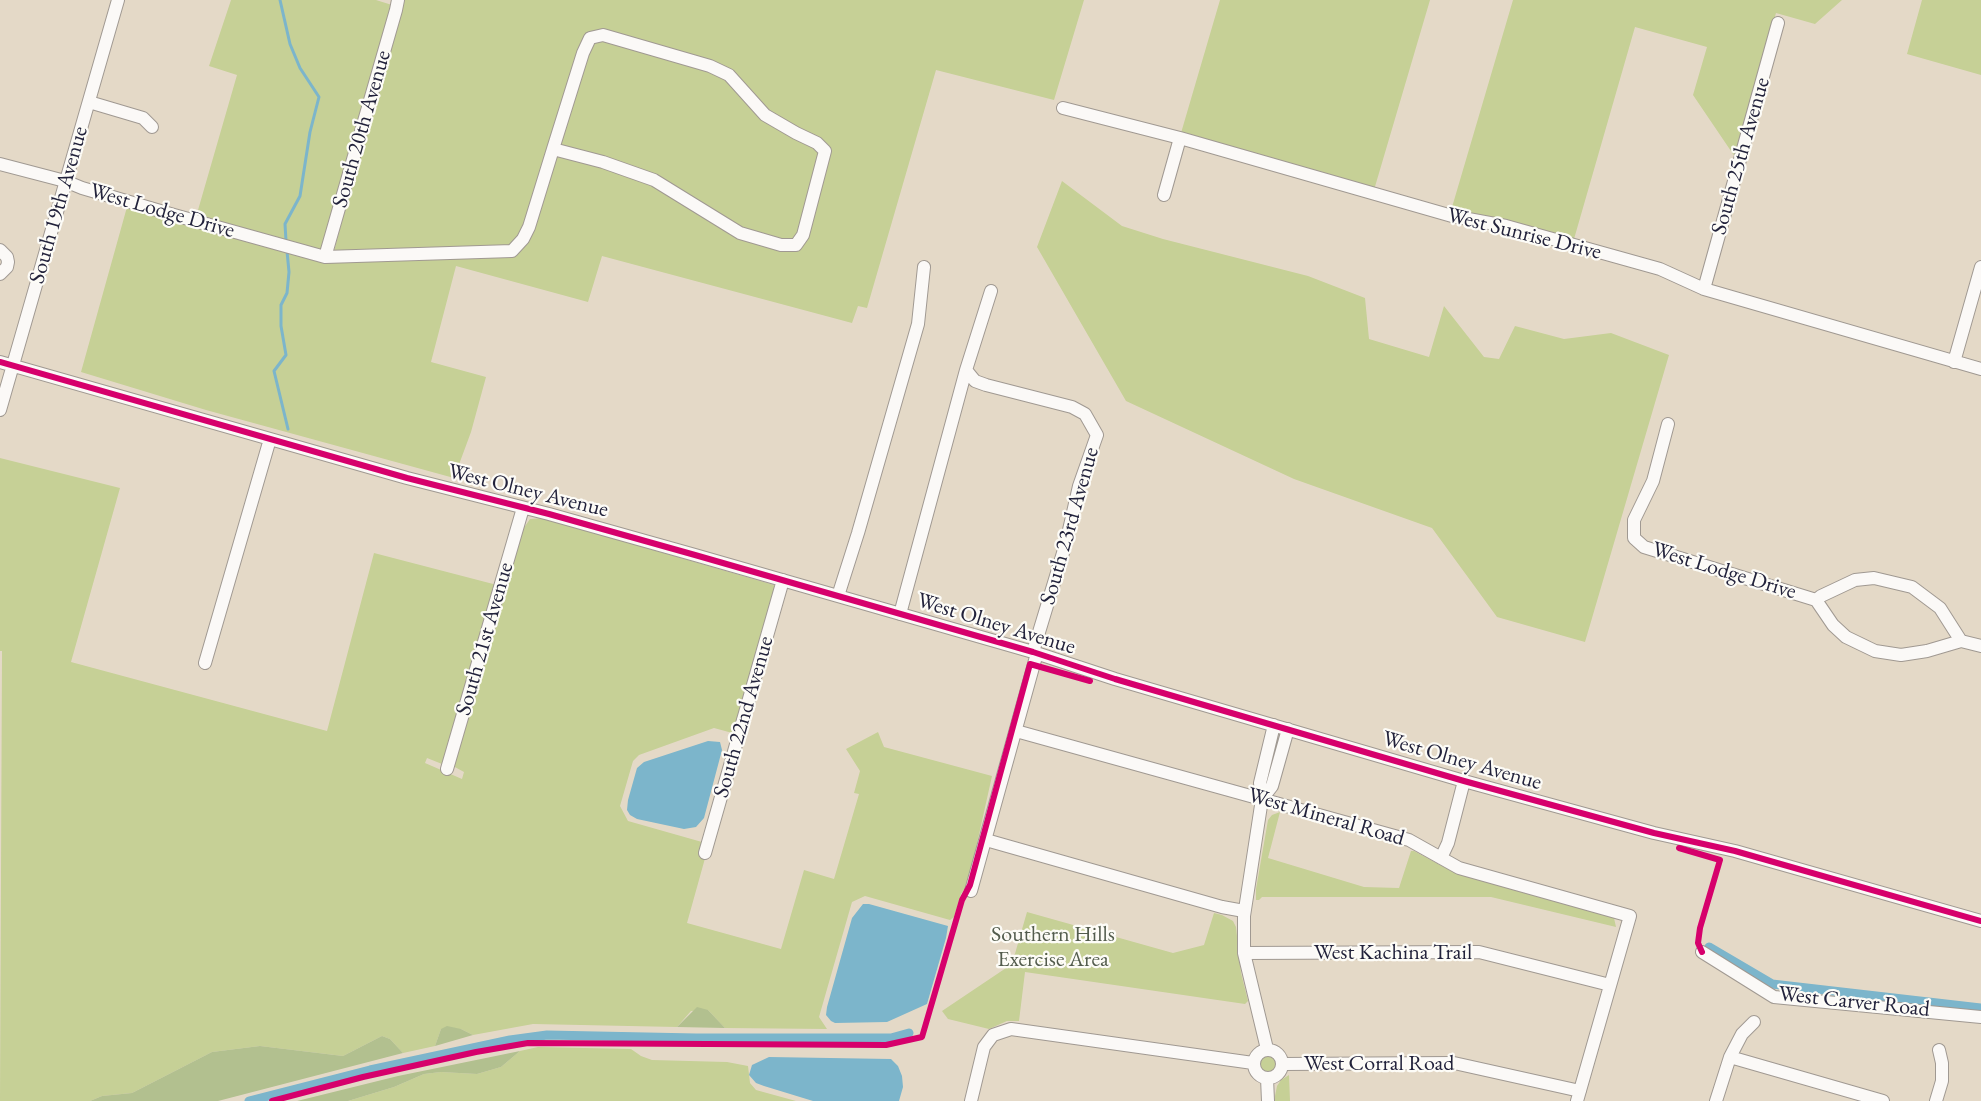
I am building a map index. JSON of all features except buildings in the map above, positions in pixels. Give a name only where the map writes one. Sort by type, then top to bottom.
[{"type":"street","name":"South 19th Avenue","points":[[0,410],[118,0]]},
{"type":"street","name":"South 20th Avenue","points":[[325,257],[398,0]]},
{"type":"street","name":"South 25th Avenue","points":[[1704,290],[1778,23]]},
{"type":"street","points":[[603,35],[710,66],[729,75],[765,115],[796,134],[817,143],[825,151],[803,235],[796,245],[781,245],[740,233],[654,180],[603,162],[553,149],[590,38],[603,35]]},
{"type":"street","points":[[89,102],[143,118],[152,127]]},
{"type":"street","name":"West Sunrise Drive","points":[[1063,108],[1180,138],[1452,216],[1506,226],[1660,269],[1704,290],[1981,369]]},
{"type":"street","points":[[1164,195],[1180,138]]},
{"type":"street","name":"West Lodge Drive","points":[[0,164],[65,180],[82,188],[325,257],[512,251],[523,239],[529,227],[553,149]]},
{"type":"street","points":[[0,250],[7,256],[8,262],[7,267],[0,274]]},
{"type":"street","points":[[838,596],[918,324],[924,267]]},
{"type":"street","points":[[1954,362],[1981,267]]},
{"type":"street","points":[[900,614],[966,370],[991,291]]},
{"type":"street","name":"West Olney Avenue","points":[[0,362],[454,492],[549,514],[783,580],[1464,781],[1654,833],[1735,851],[1981,921]]},
{"type":"street","name":"South 23rd Avenue","points":[[966,370],[975,381],[986,385],[1072,407],[1085,414],[1097,435],[1079,486],[1016,731],[971,891]]},
{"type":"street","name":"West Lodge Drive","points":[[1668,424],[1653,481],[1634,520],[1634,538],[1644,547],[1816,600],[1833,625],[1846,638],[1875,651],[1901,655],[1928,651],[1961,641],[1940,608],[1912,587],[1874,578],[1855,580],[1816,600]]},
{"type":"street","points":[[205,663],[270,440]]},
{"type":"street","name":"South 21st Avenue","points":[[447,769],[523,508]]},
{"type":"street","name":"South 22nd Avenue","points":[[705,853],[783,580]]},
{"type":"street","points":[[1961,641],[1981,646]]},
{"type":"street","points":[[1267,1049],[1256,1055],[1253,1063],[1255,1071],[1267,1078],[1278,1074],[1282,1064],[1279,1055],[1267,1049],[1244,953],[1244,910],[1262,799],[1260,783],[1274,725]]},
{"type":"street","points":[[1262,799],[1272,786],[1288,729]]},
{"type":"street","name":"West Mineral Road","points":[[1016,731],[1409,840],[1459,868],[1630,916],[1610,985]]},
{"type":"street","points":[[1264,764],[1276,768]]},
{"type":"street","points":[[1441,858],[1448,843],[1464,781]]},
{"type":"street","points":[[986,840],[1222,907],[1244,910]]},
{"type":"street","name":"West Kachina Trail","points":[[1244,953],[1479,952],[1610,985]]},
{"type":"street","name":"West Carver Road","points":[[1702,952],[1774,997],[1981,1017]]},
{"type":"street","points":[[1578,1096],[1610,985]]},
{"type":"street","points":[[1716,1101],[1730,1057],[1742,1034],[1754,1022]]},
{"type":"street","points":[[971,1101],[984,1047],[993,1035],[1011,1029],[1253,1063]]},
{"type":"street","points":[[1936,1101],[1942,1081],[1939,1050]]},
{"type":"street","points":[[1730,1057],[1883,1101]]},
{"type":"street","name":"West Corral Road","points":[[1282,1064],[1454,1063],[1578,1096]]},
{"type":"street","points":[[1267,1078],[1268,1101]]},
{"type":"green space","points":[[231,0],[376,0],[392,5],[322,252],[196,217],[237,75],[209,66]]},
{"type":"green space","points":[[402,0],[1084,0],[1054,100],[936,70],[867,308],[858,306],[852,323],[602,256],[588,302],[456,266],[431,362],[486,377],[471,432],[454,478],[206,410],[81,372],[127,207],[331,262]]},
{"type":"green space","points":[[1220,0],[1430,0],[1374,190],[1181,133]]},
{"type":"green space","points":[[1513,0],[1842,0],[1815,24],[1776,13],[1735,157],[1693,95],[1707,47],[1635,27],[1574,239],[1512,221],[1450,214]]},
{"type":"green space","points":[[1922,0],[1981,0],[1981,75],[1907,54]]},
{"type":"green space","points":[[1062,181],[1122,226],[1163,239],[1308,276],[1365,298],[1369,339],[1429,357],[1444,306],[1484,357],[1499,359],[1515,326],[1564,339],[1611,333],[1669,355],[1585,642],[1497,617],[1432,528],[1294,479],[1126,401],[1037,247]]},
{"type":"green space","points":[[0,458],[120,488],[71,662],[327,731],[374,553],[497,585],[442,764],[427,758],[425,763],[462,779],[464,772],[453,766],[521,532],[530,519],[543,518],[774,585],[775,597],[736,734],[714,728],[639,755],[633,761],[620,806],[628,821],[709,844],[687,923],[781,949],[804,870],[834,879],[859,794],[854,793],[860,771],[846,749],[878,732],[884,747],[992,776],[968,884],[961,894],[954,917],[950,920],[865,896],[852,902],[819,1017],[827,1029],[725,1028],[708,1010],[691,1011],[677,1027],[533,1024],[473,1035],[461,1029],[441,1029],[435,1046],[403,1053],[390,1039],[382,1036],[343,1056],[260,1046],[212,1052],[132,1093],[102,1096],[90,1101],[0,1101],[2,651],[0,651]]},
{"type":"green space","points":[[1280,812],[1268,858],[1364,887],[1399,888],[1411,851],[1414,851],[1457,874],[1614,918],[1616,927],[1491,897],[1262,897],[1256,900],[1268,820],[1272,815]]},
{"type":"green space","name":"Southern Hills Exercise Area","points":[[1027,912],[1173,953],[1204,945],[1214,913],[1222,915],[1233,921],[1236,927],[1241,973],[1248,1001],[1245,1004],[1025,972],[1019,1021],[1007,1021],[989,1029],[948,1019],[942,1011],[1012,964]]},
{"type":"green space","points":[[697,1007],[708,1010],[725,1028],[677,1027]]},
{"type":"green space","points":[[447,1026],[473,1035],[435,1046],[441,1029]]},
{"type":"green space","points":[[382,1036],[390,1039],[403,1053],[218,1101],[90,1101],[102,1096],[132,1093],[212,1052],[260,1046],[343,1056]]},
{"type":"green space","points":[[538,1047],[631,1049],[652,1060],[727,1062],[748,1066],[750,1083],[756,1090],[796,1101],[348,1101],[394,1087],[424,1074],[441,1072],[477,1074],[501,1067],[520,1051]]},
{"type":"green space","points":[[1268,1050],[1278,1054],[1282,1064],[1278,1074],[1268,1078],[1258,1074],[1254,1064],[1258,1054]]},
{"type":"green space","points":[[520,1051],[501,1067],[477,1074],[441,1072],[424,1074],[394,1087],[348,1101],[297,1101],[398,1076]]},
{"type":"green space","points":[[1289,1075],[1290,1101],[1274,1101],[1277,1086]]},
{"type":"water","points":[[708,741],[720,742],[722,750],[704,818],[696,827],[684,829],[637,819],[630,815],[627,810],[628,800],[637,768],[644,762]]},
{"type":"water","points":[[863,904],[948,926],[946,938],[927,1004],[887,1022],[835,1023],[826,1015],[827,1007],[852,918]]},
{"type":"water","points":[[769,1057],[891,1059],[898,1066],[903,1087],[899,1101],[813,1101],[756,1083],[749,1075],[752,1065]]},
{"type":"waterway","points":[[280,0],[290,44],[300,68],[319,97],[310,132],[300,196],[285,224],[286,241]]},
{"type":"waterway","points":[[287,251],[289,272],[287,293],[281,305],[281,326],[286,355],[274,371],[288,429]]},
{"type":"waterway","points":[[1709,947],[1772,984],[1981,1008]]},
{"type":"waterway","points":[[249,1101],[370,1070],[510,1040],[547,1035],[891,1038],[909,1033]]},
{"type":"cycle path","points":[[0,362],[407,478],[549,514],[695,555],[1033,652],[1115,679],[1464,781],[1654,833],[1735,851],[1981,921]]},
{"type":"cycle path","points":[[272,1101],[363,1077],[528,1043],[886,1045],[922,1037],[962,900],[970,885],[1030,664],[1090,681]]},
{"type":"cycle path","points":[[1679,848],[1720,860],[1700,928],[1698,943],[1702,952]]}]
